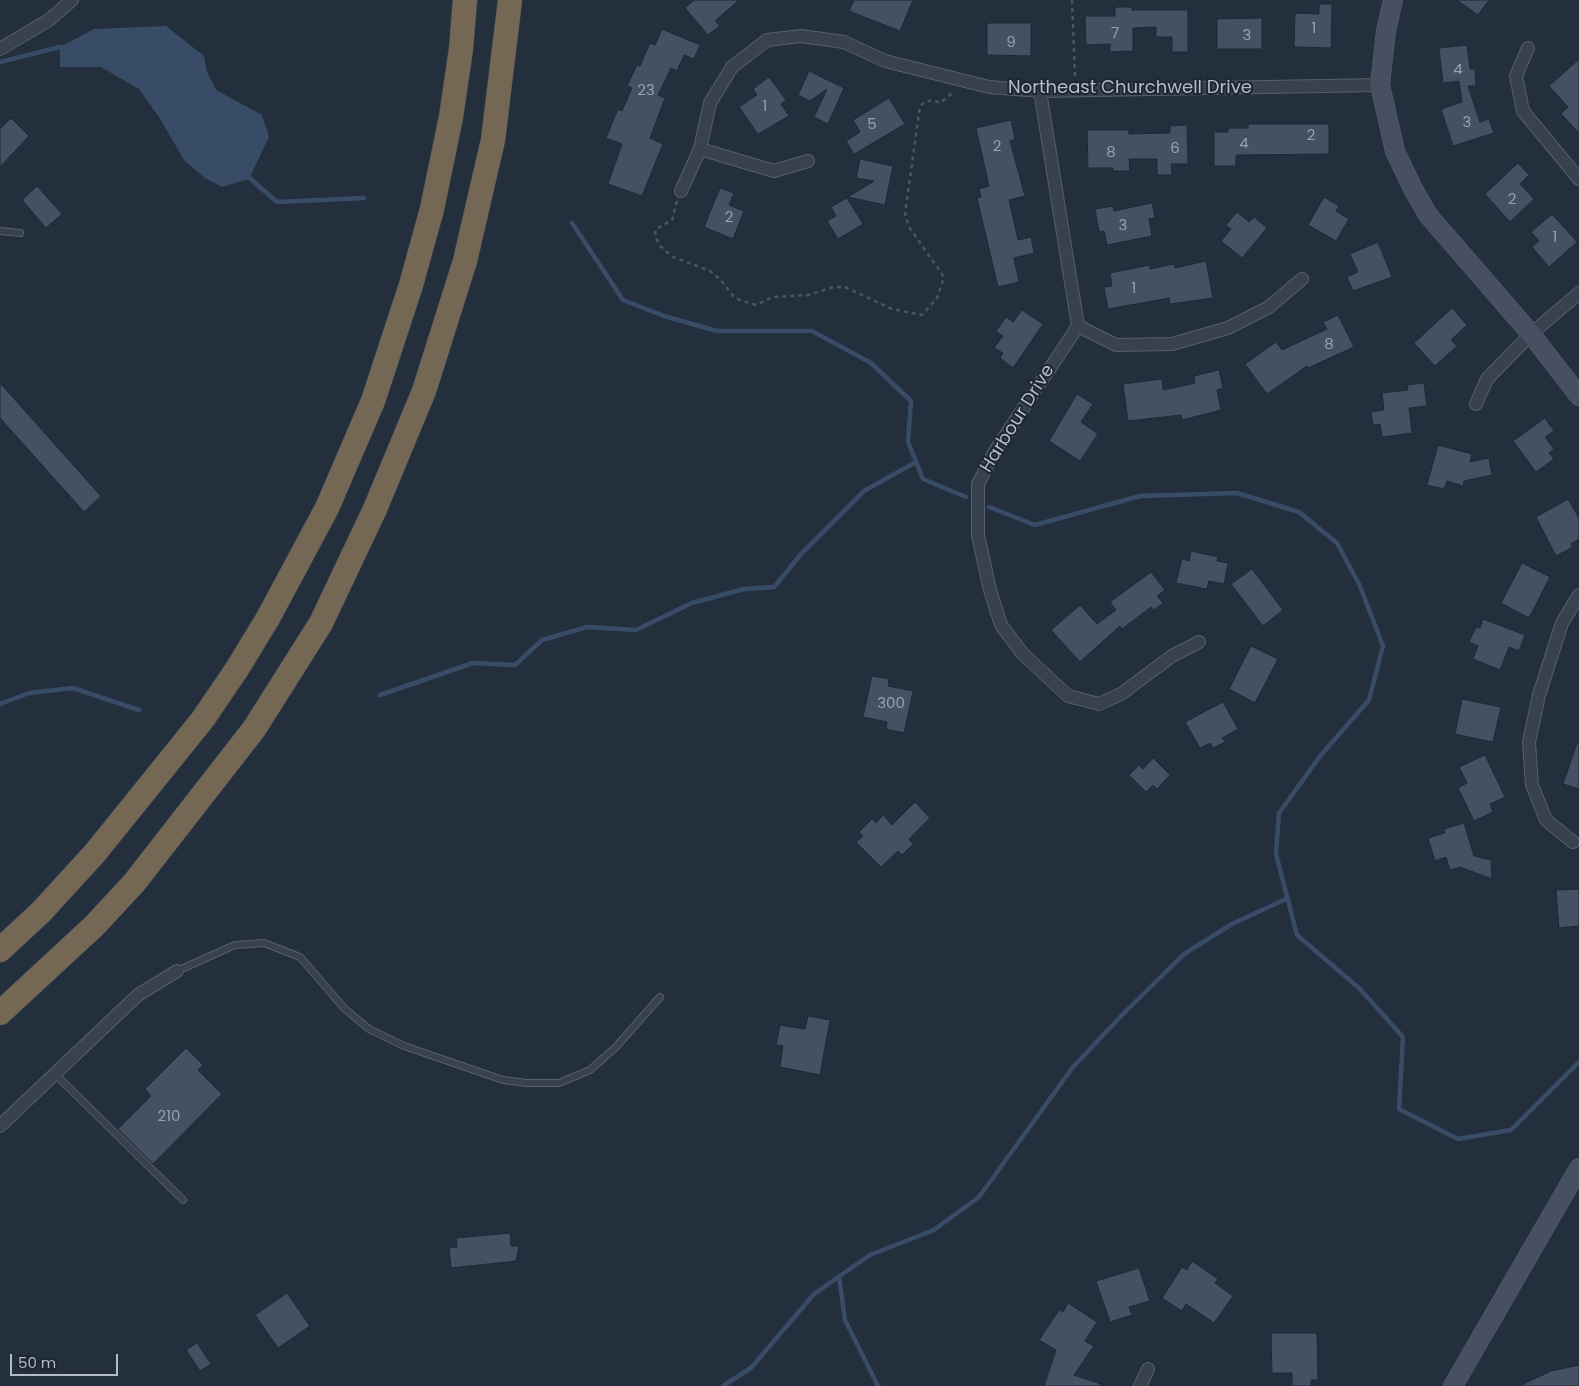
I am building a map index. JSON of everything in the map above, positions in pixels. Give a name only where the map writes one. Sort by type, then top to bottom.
[{"type":"highway","points":[[0,950],[41,912],[95,853],[203,719],[237,669],[268,618],[327,508],[373,401],[411,285],[432,209],[451,117],[462,49],[465,0]]},
{"type":"highway","points":[[0,1013],[94,926],[134,883],[254,729],[321,623],[375,509],[424,391],[465,261],[493,140],[510,0]]},
{"type":"street","points":[[0,49],[49,20],[72,0]]},
{"type":"street","points":[[1393,0],[1386,30],[1380,85],[1395,151],[1412,189],[1428,215],[1531,334],[1579,396]]},
{"type":"street","name":"Northeast Churchwell Drive","points":[[681,191],[700,149],[710,103],[732,67],[767,40],[801,36],[844,42],[885,61],[963,81],[989,87],[1040,91],[1380,85]]},
{"type":"street","points":[[1528,48],[1516,76],[1523,111],[1579,179]]},
{"type":"street","points":[[1040,91],[1078,326],[1116,345],[1172,344],[1228,328],[1269,307],[1302,279]]},
{"type":"street","points":[[700,149],[774,171],[808,161]]},
{"type":"street","points":[[1476,404],[1487,379],[1531,334],[1579,293]]},
{"type":"street","name":"Harbour Drive","points":[[1078,326],[995,451],[978,484],[978,534],[1001,625],[1023,654],[1068,696],[1099,704],[1122,694],[1172,656],[1199,642]]},
{"type":"street","points":[[1572,842],[1546,820],[1532,785],[1529,742],[1538,695],[1562,623],[1579,595]]},
{"type":"street","points":[[0,1126],[138,995],[177,971]]},
{"type":"street","points":[[1453,1386],[1578,1174]]},
{"type":"street","points":[[1140,1386],[1148,1369]]},
{"type":"lane","points":[[0,231],[20,233]]},
{"type":"lane","points":[[177,971],[235,945],[264,942],[300,957],[344,1008],[369,1029],[404,1046],[503,1080],[526,1083],[559,1083],[590,1070],[616,1047],[660,997]]},
{"type":"lane","points":[[55,1074],[183,1200]]},
{"type":"path","points":[[1072,0],[1075,91]]},
{"type":"path","points":[[681,191],[672,220],[656,229],[655,235],[659,245],[673,257],[710,271],[720,279],[734,297],[756,305],[773,297],[808,295],[834,287],[845,288],[892,309],[922,315],[937,298],[944,277],[909,227],[905,214],[920,106],[932,100],[940,103],[963,81]]},
{"type":"water","points":[[166,26],[204,56],[207,72],[216,90],[262,115],[269,137],[249,179],[222,187],[205,178],[184,160],[159,117],[139,89],[101,67],[60,67],[60,47],[94,29]]},
{"type":"building","points":[[694,0],[739,0],[715,21],[720,26],[708,35],[685,8]]},
{"type":"building","points":[[854,0],[913,0],[900,31],[849,11]]},
{"type":"building","points":[[1457,0],[1489,0],[1478,15]]},
{"type":"building","points":[[1319,4],[1332,4],[1331,48],[1294,47],[1295,13],[1319,14]]},
{"type":"building","points":[[1115,7],[1132,7],[1132,10],[1188,10],[1188,52],[1172,52],[1172,37],[1156,37],[1156,27],[1133,28],[1133,51],[1110,52],[1110,44],[1086,45],[1085,16],[1115,16]]},
{"type":"building","points":[[1262,18],[1262,49],[1217,49],[1217,19]]},
{"type":"building","points":[[987,23],[1031,23],[1031,56],[987,55]]},
{"type":"building","points":[[662,29],[700,45],[694,59],[684,55],[677,71],[671,68],[658,95],[665,98],[650,138],[663,144],[642,196],[608,184],[622,144],[606,138],[618,109],[622,111],[632,88],[627,86],[637,65],[640,66],[650,43],[655,45]]},
{"type":"building","points":[[1467,45],[1470,69],[1475,69],[1476,86],[1468,86],[1480,122],[1489,119],[1494,133],[1453,146],[1441,109],[1462,102],[1459,81],[1443,83],[1439,48]]},
{"type":"building","points":[[1579,59],[1579,133],[1561,114],[1568,107],[1549,86]]},
{"type":"building","points":[[809,71],[844,88],[828,124],[814,117],[827,89],[810,101],[798,95]]},
{"type":"building","points":[[769,77],[786,100],[781,104],[789,116],[758,134],[739,107],[757,95],[753,89]]},
{"type":"building","points":[[889,98],[905,124],[854,154],[846,141],[860,132],[853,120]]},
{"type":"building","points":[[11,118],[29,136],[0,167],[0,129]]},
{"type":"building","points":[[1011,120],[1015,139],[1010,141],[1025,196],[1009,200],[1018,240],[1031,237],[1034,253],[1014,258],[1019,282],[998,287],[977,198],[981,197],[979,189],[989,186],[976,128]]},
{"type":"building","points":[[1248,124],[1329,124],[1329,154],[1236,155],[1236,166],[1214,166],[1214,132],[1228,132],[1228,128],[1248,128]]},
{"type":"building","points":[[1187,125],[1188,164],[1171,164],[1172,175],[1157,175],[1157,159],[1129,159],[1130,171],[1113,171],[1113,168],[1088,168],[1087,130],[1129,130],[1129,134],[1170,133],[1170,126]]},
{"type":"building","points":[[860,159],[893,166],[885,205],[848,197],[874,181],[856,178]]},
{"type":"building","points":[[1518,163],[1529,175],[1520,184],[1534,199],[1510,222],[1485,194]]},
{"type":"building","points":[[37,186],[62,214],[46,228],[22,200]]},
{"type":"building","points":[[720,188],[734,193],[729,205],[744,211],[733,239],[704,227]]},
{"type":"building","points":[[1324,197],[1339,206],[1336,211],[1349,219],[1336,241],[1308,225]]},
{"type":"building","points":[[847,198],[863,224],[838,239],[827,221],[836,216],[831,207]]},
{"type":"building","points":[[1152,203],[1155,218],[1149,219],[1152,236],[1107,245],[1104,231],[1099,232],[1095,209],[1113,206],[1114,211]]},
{"type":"building","points":[[1237,212],[1249,222],[1254,217],[1267,228],[1242,258],[1221,241],[1231,229],[1226,225]]},
{"type":"building","points":[[1552,214],[1577,242],[1549,267],[1532,247],[1539,241],[1531,232]]},
{"type":"building","points":[[1378,242],[1392,277],[1353,291],[1347,277],[1358,272],[1350,254]]},
{"type":"building","points":[[1206,261],[1213,298],[1170,304],[1169,298],[1108,309],[1104,287],[1112,286],[1110,273],[1150,265],[1150,269],[1174,264],[1175,268]]},
{"type":"building","points":[[1452,308],[1467,325],[1451,340],[1457,346],[1435,366],[1414,343]]},
{"type":"building","points":[[1022,310],[1043,324],[1013,368],[1000,358],[1003,353],[994,348],[1003,336],[996,331],[1006,317],[1013,322]]},
{"type":"building","points":[[1338,315],[1354,347],[1308,368],[1307,366],[1267,394],[1245,364],[1276,342],[1282,350],[1327,329],[1323,322]]},
{"type":"building","points":[[1219,370],[1223,388],[1217,390],[1221,410],[1182,420],[1181,415],[1128,421],[1123,384],[1162,379],[1163,390],[1195,383],[1194,376]]},
{"type":"building","points":[[0,383],[101,496],[84,512],[0,418]]},
{"type":"building","points":[[1424,383],[1427,406],[1409,408],[1412,433],[1382,437],[1380,424],[1373,425],[1371,412],[1384,410],[1382,393],[1408,390],[1407,385]]},
{"type":"building","points":[[1077,394],[1093,404],[1081,422],[1098,434],[1080,461],[1049,441]]},
{"type":"building","points":[[1545,418],[1554,431],[1545,437],[1554,449],[1549,453],[1554,459],[1536,472],[1513,441]]},
{"type":"building","points":[[1438,445],[1472,454],[1470,462],[1489,458],[1492,475],[1464,481],[1463,486],[1447,481],[1444,489],[1427,485]]},
{"type":"building","points":[[1568,499],[1579,518],[1579,539],[1571,544],[1573,547],[1556,556],[1536,517]]},
{"type":"building","points":[[1191,551],[1218,557],[1217,561],[1228,563],[1224,584],[1209,581],[1207,589],[1176,583],[1182,559],[1189,561]]},
{"type":"building","points":[[1522,563],[1550,577],[1529,618],[1501,603]]},
{"type":"building","points":[[1252,569],[1283,610],[1263,626],[1231,584]]},
{"type":"building","points":[[1151,572],[1165,590],[1157,596],[1163,603],[1154,610],[1151,607],[1122,629],[1120,626],[1080,662],[1051,630],[1080,605],[1097,624],[1116,610],[1110,602]]},
{"type":"building","points":[[1483,619],[1525,635],[1519,651],[1509,647],[1500,670],[1473,659],[1478,646],[1469,642],[1476,627],[1480,628]]},
{"type":"building","points":[[1251,646],[1278,659],[1255,703],[1229,689]]},
{"type":"building","points":[[872,676],[889,679],[888,686],[913,691],[904,733],[886,729],[887,722],[863,717]]},
{"type":"building","points":[[1462,699],[1501,707],[1493,742],[1455,734]]},
{"type":"building","points":[[1223,702],[1238,729],[1222,738],[1225,742],[1213,748],[1210,743],[1200,748],[1185,722]]},
{"type":"building","points":[[1577,743],[1579,743],[1579,789],[1563,784]]},
{"type":"building","points":[[1485,755],[1505,797],[1490,804],[1493,812],[1474,821],[1458,788],[1467,783],[1459,767]]},
{"type":"building","points":[[1153,758],[1170,775],[1157,789],[1153,785],[1146,792],[1129,775],[1139,765],[1143,769]]},
{"type":"building","points":[[915,802],[930,818],[909,839],[913,844],[902,855],[898,851],[881,867],[856,842],[863,836],[859,832],[872,819],[876,823],[883,815],[892,825]]},
{"type":"building","points":[[1464,823],[1474,856],[1491,860],[1492,879],[1460,867],[1450,870],[1446,857],[1435,861],[1428,838],[1445,833],[1444,829]]},
{"type":"building","points":[[1579,889],[1579,926],[1559,928],[1556,890]]},
{"type":"building","points":[[808,1016],[830,1020],[820,1075],[780,1067],[783,1046],[776,1045],[780,1025],[805,1029]]},
{"type":"building","points":[[186,1048],[203,1065],[198,1070],[222,1094],[153,1164],[118,1129],[151,1096],[145,1089]]},
{"type":"building","points":[[510,1233],[511,1246],[519,1246],[516,1261],[451,1268],[449,1248],[457,1247],[456,1238]]},
{"type":"building","points":[[1192,1261],[1218,1279],[1215,1283],[1233,1296],[1214,1323],[1186,1304],[1182,1311],[1162,1298],[1182,1267],[1187,1270]]},
{"type":"building","points":[[1139,1268],[1150,1301],[1129,1307],[1132,1315],[1110,1322],[1096,1281]]},
{"type":"building","points":[[287,1293],[310,1326],[278,1348],[255,1315]]},
{"type":"building","points":[[1068,1303],[1097,1322],[1085,1341],[1094,1346],[1074,1375],[1101,1384],[1100,1386],[1044,1386],[1056,1350],[1039,1340],[1059,1310],[1063,1312]]},
{"type":"building","points":[[1271,1333],[1317,1333],[1318,1380],[1311,1380],[1311,1386],[1292,1386],[1292,1373],[1272,1373]]},
{"type":"building","points":[[197,1343],[211,1364],[200,1371],[186,1350]]},
{"type":"building","points":[[1579,1365],[1579,1386],[1519,1386],[1551,1371]]},
{"type":"waterway","points":[[0,62],[66,47]]},
{"type":"waterway","points":[[246,175],[277,202],[364,198]]},
{"type":"waterway","points":[[572,223],[623,300],[664,316],[717,331],[812,331],[871,363],[911,401],[908,442],[923,479],[966,497]]},
{"type":"waterway","points":[[380,695],[473,663],[515,665],[542,640],[587,627],[636,630],[692,603],[744,589],[774,587],[802,553],[864,491],[916,462]]},
{"type":"waterway","points":[[989,507],[1035,525],[1140,496],[1237,493],[1299,512],[1337,543],[1360,586],[1383,646],[1369,700],[1321,755],[1279,813],[1276,854],[1297,935],[1359,988],[1403,1037],[1399,1109],[1458,1139],[1511,1130],[1579,1062]]},
{"type":"waterway","points":[[0,704],[29,693],[73,688],[139,710]]},
{"type":"waterway","points":[[723,1386],[751,1368],[814,1294],[870,1255],[934,1230],[979,1197],[1073,1067],[1184,954],[1232,924],[1288,898]]},
{"type":"waterway","points":[[839,1276],[845,1320],[878,1386]]}]
